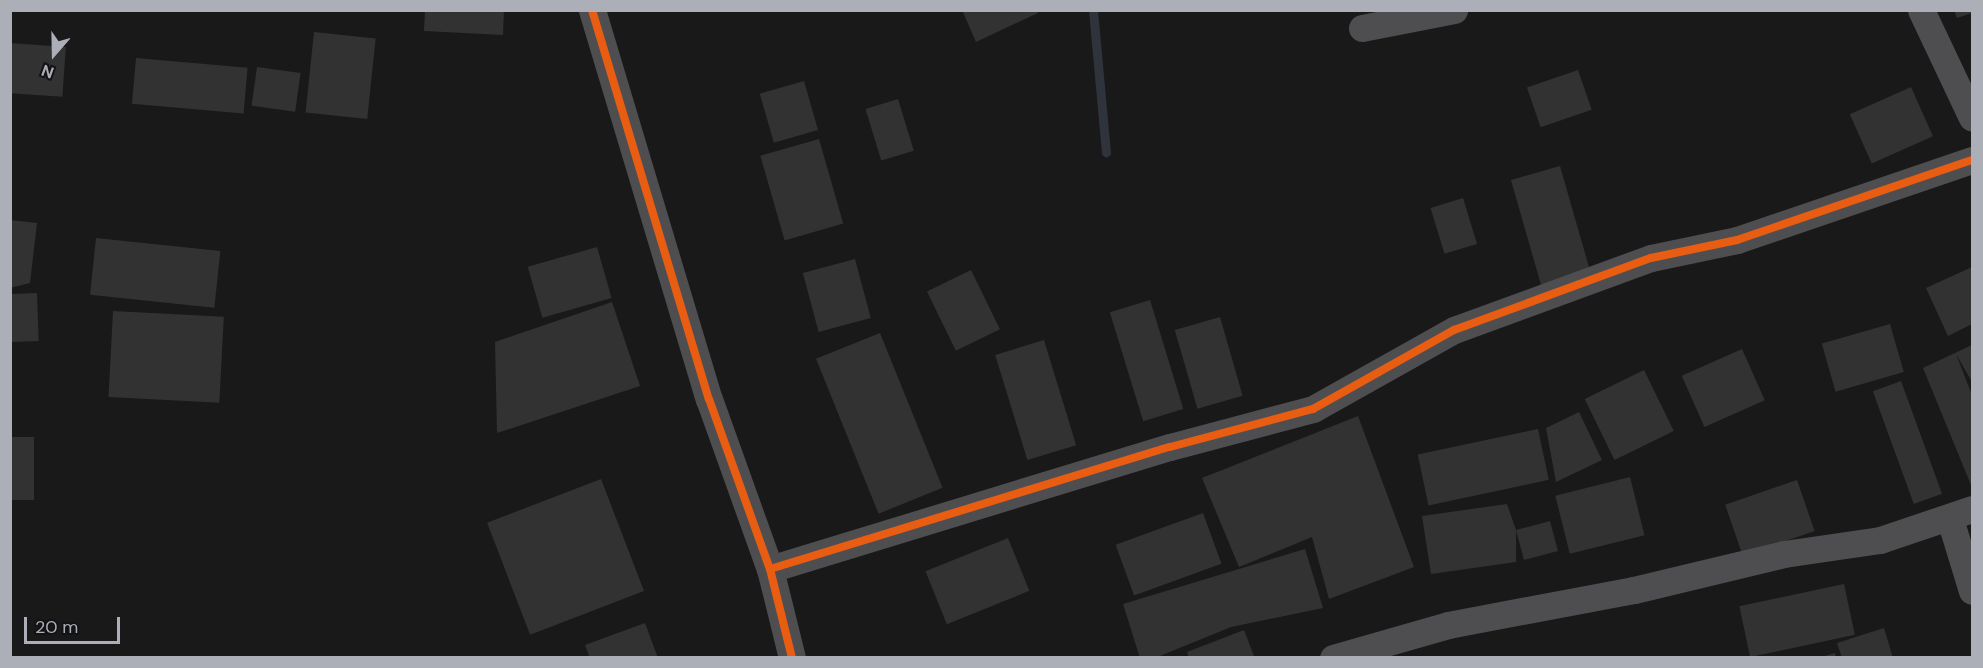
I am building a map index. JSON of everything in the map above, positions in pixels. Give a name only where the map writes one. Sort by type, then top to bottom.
[{"type":"street","points":[[592,10],[708,399],[770,569],[792,657]]},
{"type":"street","points":[[1362,28],[1454,10]]},
{"type":"street","points":[[1922,10],[1972,118]]},
{"type":"street","points":[[770,569],[1313,409],[1454,330],[1652,258],[1737,240],[1972,160]]},
{"type":"street","points":[[1333,657],[1448,625],[1784,554],[1880,540],[1961,514],[1972,591]]},
{"type":"building","points":[[425,10],[504,10],[503,35],[424,31]]},
{"type":"building","points":[[962,10],[1037,10],[1038,13],[976,42]]},
{"type":"building","points":[[1954,10],[1972,10],[1972,13],[1957,18]]},
{"type":"building","points":[[314,32],[376,38],[367,119],[306,113]]},
{"type":"building","points":[[10,43],[66,47],[62,97],[10,93]]},
{"type":"building","points":[[136,58],[248,68],[244,114],[132,104]]},
{"type":"building","points":[[257,67],[301,73],[295,112],[252,106]]},
{"type":"building","points":[[1578,70],[1592,110],[1541,127],[1527,88]]},
{"type":"building","points":[[804,81],[818,130],[774,143],[760,94]]},
{"type":"building","points":[[1911,87],[1933,136],[1872,164],[1850,114]]},
{"type":"building","points":[[898,99],[914,151],[881,161],[865,109]]},
{"type":"building","points":[[819,139],[843,224],[785,240],[760,156]]},
{"type":"building","points":[[1560,166],[1591,273],[1542,287],[1511,180]]},
{"type":"building","points":[[1463,198],[1477,244],[1445,254],[1430,208]]},
{"type":"building","points":[[10,220],[37,223],[30,283],[10,288]]},
{"type":"building","points":[[96,238],[220,251],[214,308],[90,295]]},
{"type":"building","points":[[597,247],[612,298],[542,318],[528,267]]},
{"type":"building","points":[[855,259],[871,318],[819,332],[803,273]]},
{"type":"building","points":[[1972,267],[1972,324],[1948,336],[1926,288]]},
{"type":"building","points":[[971,270],[1000,329],[956,351],[927,291]]},
{"type":"building","points":[[37,293],[39,341],[12,342],[10,294]]},
{"type":"building","points":[[1150,300],[1183,409],[1143,421],[1110,312]]},
{"type":"building","points":[[612,302],[640,386],[497,433],[495,342]]},
{"type":"building","points":[[113,311],[224,317],[219,403],[108,397]]},
{"type":"building","points":[[1220,317],[1243,396],[1197,409],[1175,330]]},
{"type":"building","points":[[1890,324],[1904,372],[1836,392],[1822,344]]},
{"type":"building","points":[[880,333],[943,488],[879,514],[816,359]]},
{"type":"building","points":[[1044,340],[1076,445],[1027,460],[995,355]]},
{"type":"building","points":[[1972,345],[1972,382],[1956,354],[1972,395],[1971,485],[1923,368]]},
{"type":"building","points":[[1742,349],[1765,400],[1704,427],[1682,376]]},
{"type":"building","points":[[1644,370],[1674,431],[1614,460],[1585,399]]},
{"type":"building","points":[[1901,381],[1942,494],[1914,504],[1873,391]]},
{"type":"building","points":[[1579,412],[1602,460],[1556,482],[1546,428]]},
{"type":"building","points":[[1358,416],[1414,567],[1329,599],[1312,537],[1239,567],[1202,478]]},
{"type":"building","points":[[1538,429],[1549,480],[1428,505],[1418,455]]},
{"type":"building","points":[[10,437],[34,437],[34,500],[10,500]]},
{"type":"building","points":[[1630,477],[1645,535],[1570,554],[1555,496]]},
{"type":"building","points":[[601,479],[644,591],[530,635],[487,523]]},
{"type":"building","points":[[1797,480],[1815,531],[1743,556],[1725,505]]},
{"type":"building","points":[[1507,504],[1516,530],[1516,562],[1431,574],[1422,516]]},
{"type":"building","points":[[1203,513],[1221,564],[1134,596],[1116,545]]},
{"type":"building","points":[[1550,521],[1558,551],[1524,560],[1516,530]]},
{"type":"building","points":[[1008,538],[1029,591],[947,624],[925,571]]},
{"type":"building","points":[[1305,549],[1323,608],[1231,627],[1155,658],[1140,658],[1123,604]]},
{"type":"building","points":[[1844,584],[1855,635],[1750,657],[1739,606]]},
{"type":"building","points":[[645,623],[658,658],[590,658],[585,645]]},
{"type":"building","points":[[1884,628],[1893,658],[1842,658],[1837,643]]},
{"type":"building","points":[[1244,630],[1254,656],[1189,658],[1187,652]]},
{"type":"building","points":[[1835,653],[1836,658],[1821,658],[1821,657]]},
{"type":"waterway","points":[[1093,10],[1106,152]]},
{"type":"cycle path","points":[[592,10],[709,399],[770,569],[792,658]]},
{"type":"cycle path","points":[[770,569],[1170,447],[1313,409],[1454,330],[1651,258],[1737,240],[1972,160]]}]
